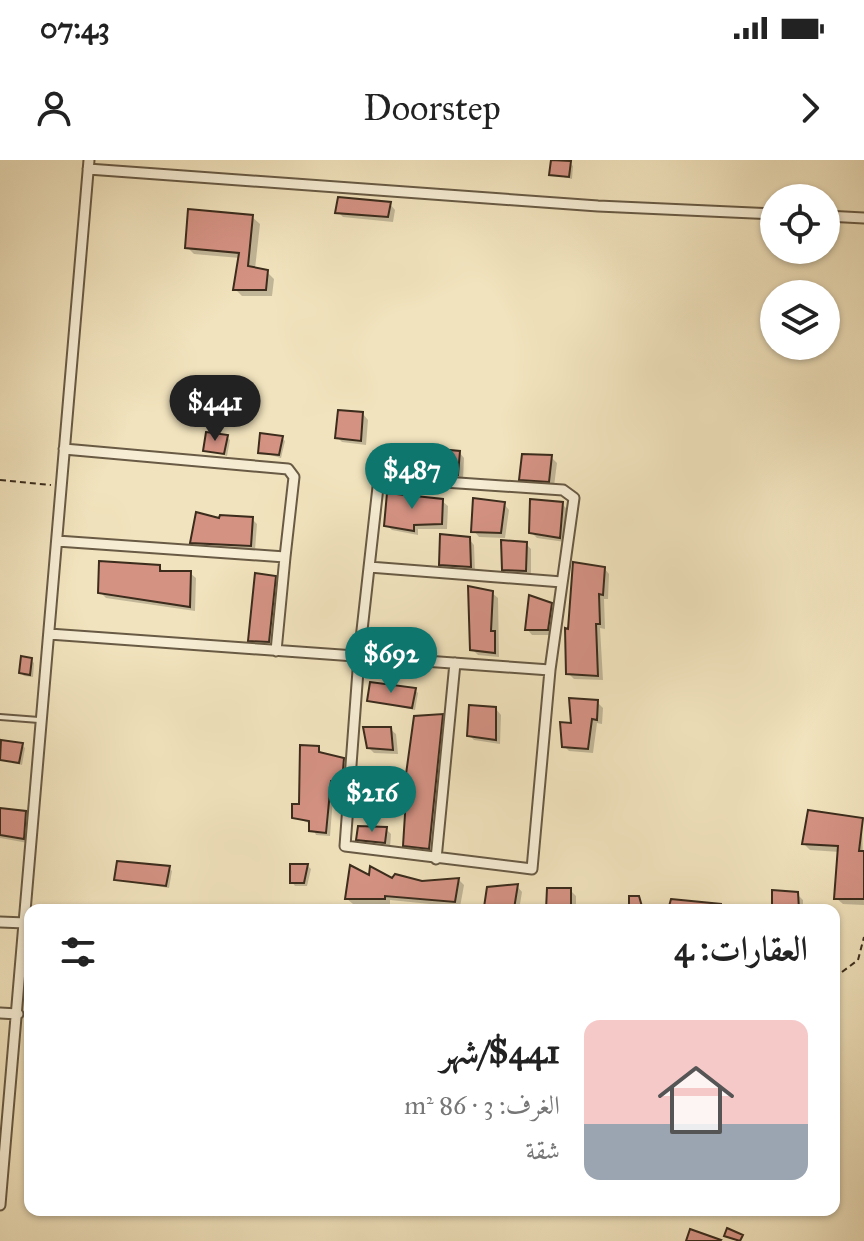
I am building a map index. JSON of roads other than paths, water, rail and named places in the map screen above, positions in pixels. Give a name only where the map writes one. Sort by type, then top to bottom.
[{"type":"street","points":[[28,904],[88,165],[598,206],[760,213]]},
{"type":"street","points":[[840,217],[864,218]]},
{"type":"street","points":[[64,449],[288,469],[294,477],[276,651]]},
{"type":"street","points":[[381,479],[563,490],[573,494],[550,670],[534,866],[527,870],[345,846],[369,567],[381,479]]},
{"type":"street","points":[[57,541],[285,557]]},
{"type":"street","points":[[369,567],[562,582]]},
{"type":"street","points":[[49,634],[550,670]]},
{"type":"street","points":[[436,859],[455,663]]},
{"type":"street","points":[[0,922],[24,923]]},
{"type":"street","points":[[0,1205],[5,1101],[24,946]]},
{"type":"street","points":[[0,1013],[18,1014]]},
{"type":"lane","points":[[0,717],[42,721]]}]
